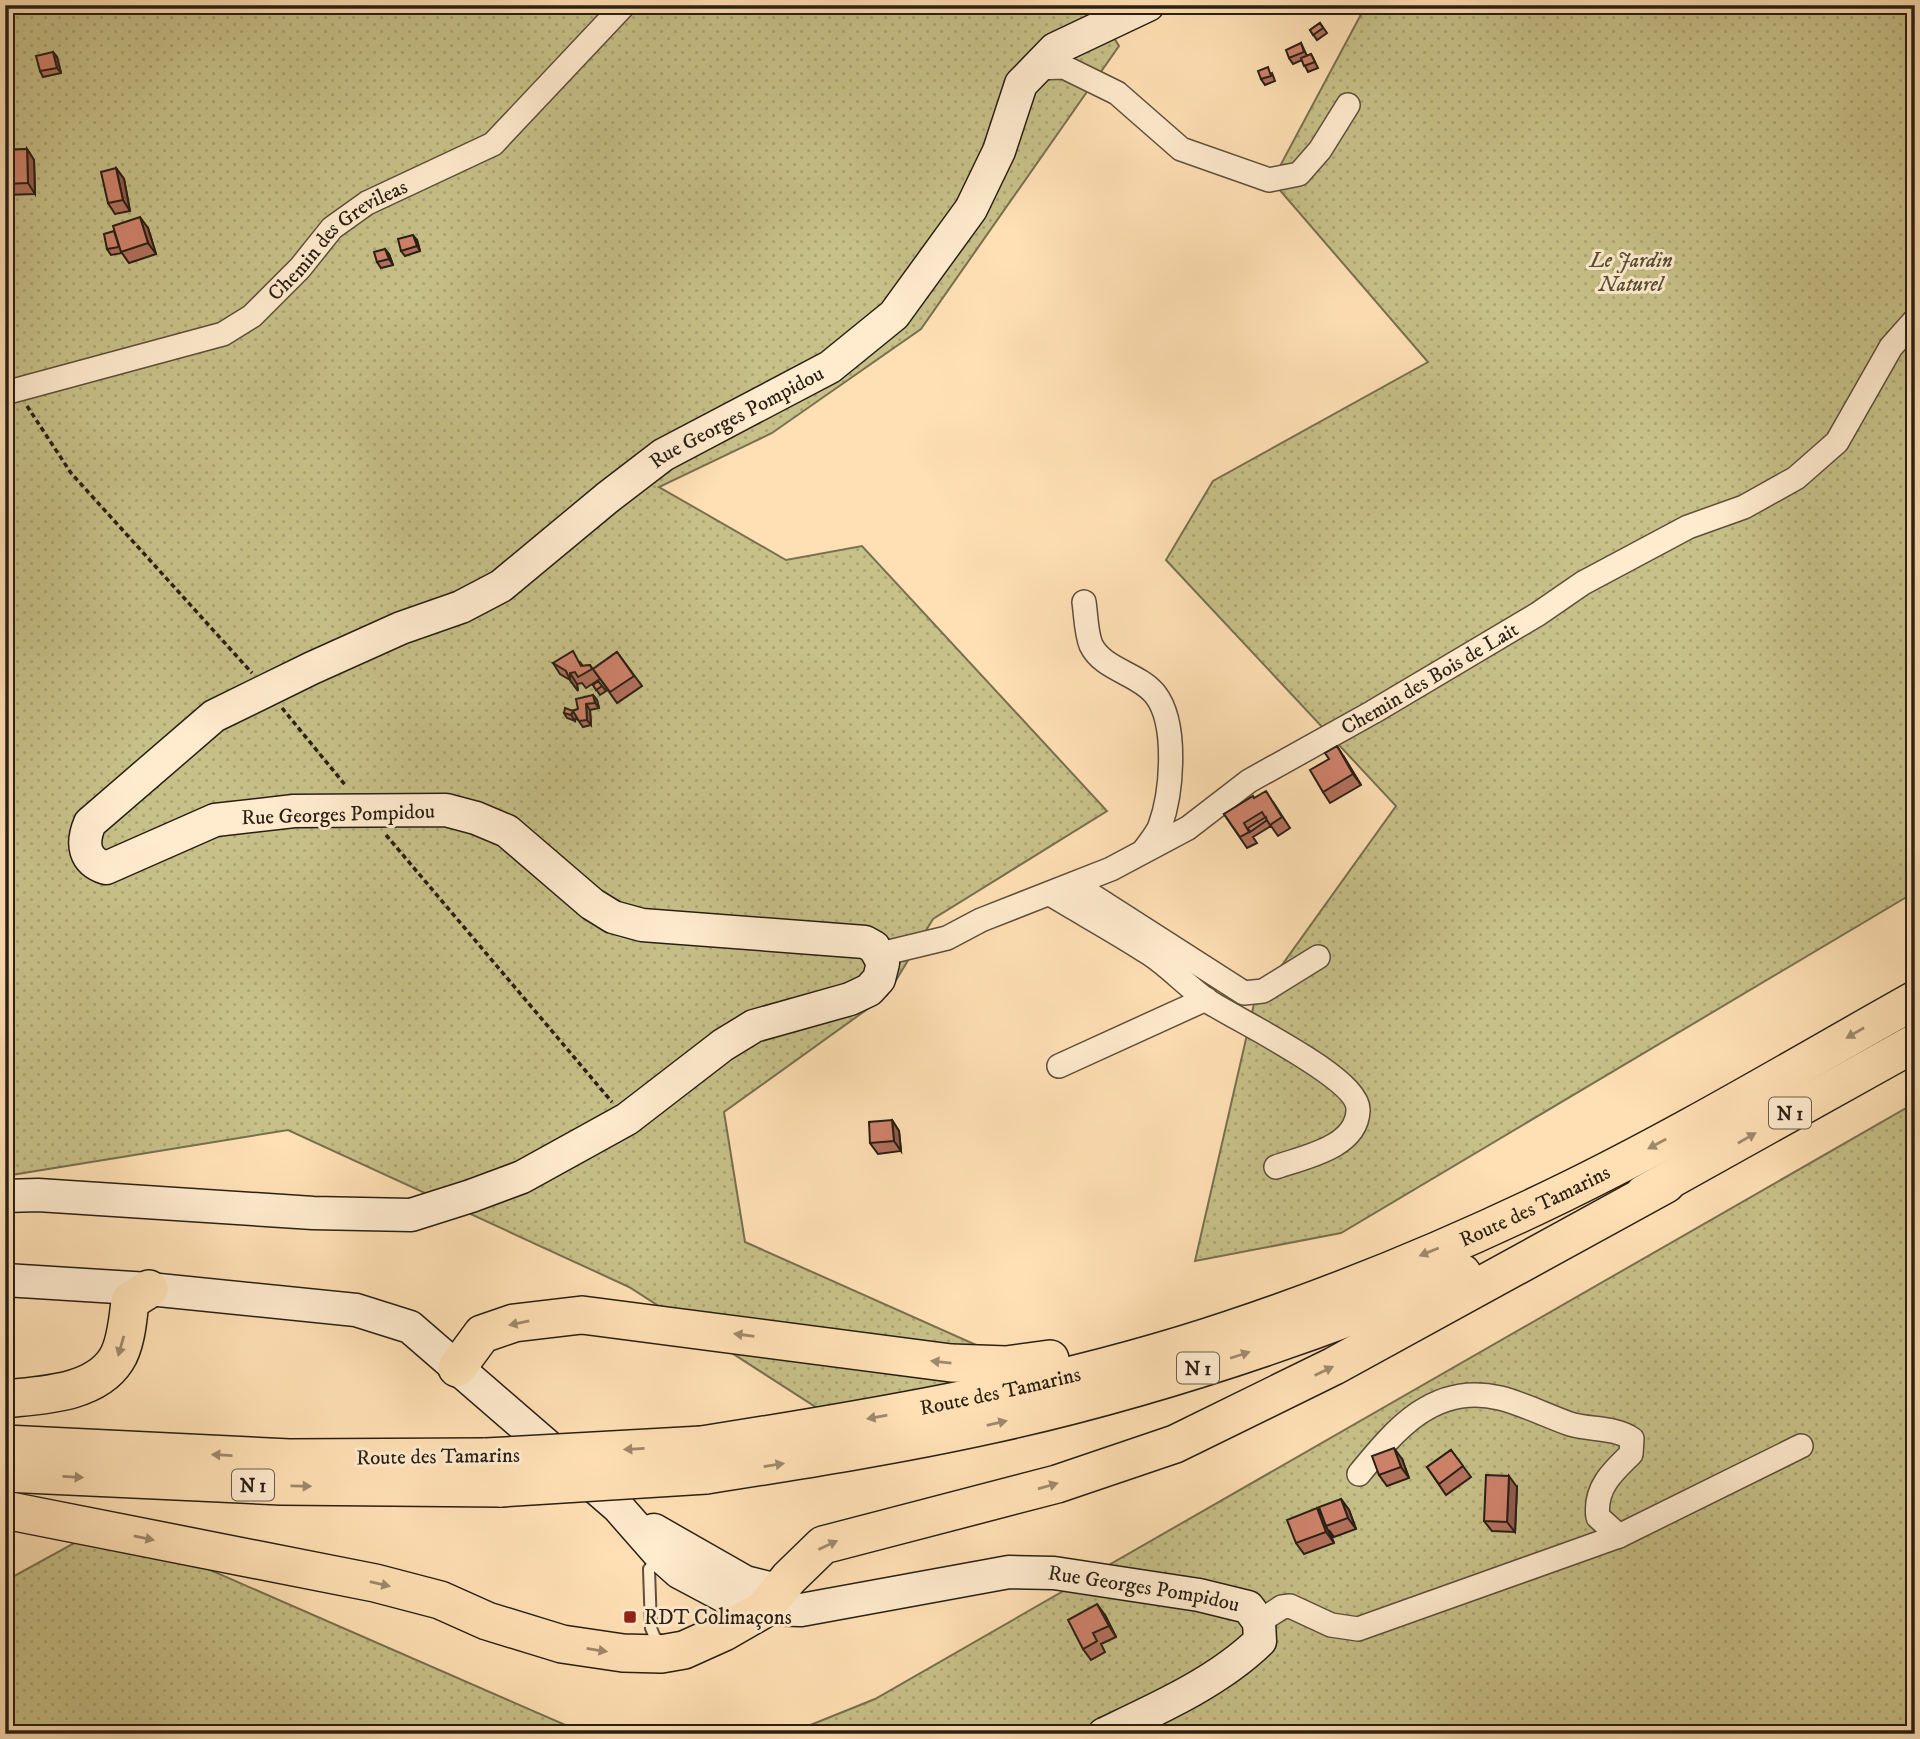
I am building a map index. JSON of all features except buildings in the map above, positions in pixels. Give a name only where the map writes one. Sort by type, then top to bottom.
[{"type":"highway","name":"Route des Tamarins","points":[[704,1460],[1009,1390],[1231,1330],[1343,1287],[1559,1195],[1750,1093],[1915,1000]]},
{"type":"highway","name":"Route des Tamarins","points":[[5,1473],[281,1486],[855,1451],[995,1424],[1183,1373],[1405,1297],[1666,1184],[1915,1043]]},
{"type":"highway","points":[[5,1510],[375,1583],[440,1600],[528,1635],[605,1652],[661,1654],[684,1650],[724,1632],[772,1600],[823,1545],[1057,1484],[1175,1444],[1334,1367],[1666,1184]]},
{"type":"highway","points":[[457,1368],[482,1334],[514,1323],[582,1315],[923,1360],[1006,1365],[1047,1359],[1343,1287]]},
{"type":"highway","points":[[5,1399],[64,1390],[87,1384],[102,1376],[117,1359],[139,1295]]},
{"type":"highway","name":"Route des Tamarins","points":[[5,1444],[289,1458],[493,1473]]},
{"type":"main road","name":"Rue Georges Pompidou","points":[[881,954],[865,942],[728,933],[632,922],[614,917],[592,904],[506,831],[476,818],[446,810],[294,811],[215,820],[148,848],[121,864],[106,868],[93,863],[85,846],[90,823],[214,716],[401,628],[461,607],[501,586],[607,498],[663,456],[840,358],[894,314],[971,209],[999,151],[1021,84],[1055,49],[1148,5]]},
{"type":"main road","points":[[5,1196],[38,1195],[313,1213],[411,1214],[522,1177],[627,1119],[723,1045],[754,1026],[850,999],[869,990],[883,970],[881,954]]},
{"type":"main road","name":"Rue Georges Pompidou","points":[[5,1280],[139,1295],[356,1310],[410,1327],[618,1507],[661,1556],[679,1572],[726,1597],[772,1600],[864,1597],[1009,1573],[1054,1573],[1227,1601],[1248,1607],[1259,1622],[1260,1641],[1242,1658],[1151,1712],[1104,1734]]},
{"type":"main road","name":"Rue Georges Pompidou","points":[[618,1507],[772,1600]]},
{"type":"street","name":"Chemin des Grevileas","points":[[11,392],[223,334],[251,316],[300,268],[332,228],[367,203],[492,144],[624,5]]},
{"type":"street","points":[[1036,68],[1064,67],[1117,93],[1181,149],[1269,180],[1299,174],[1320,150],[1348,105]]},
{"type":"street","name":"Chemin des Bois de Lait","points":[[881,954],[947,938],[981,920],[1074,884],[1188,828],[1249,780],[1373,712],[1538,614],[1583,583],[1688,527],[1744,507],[1796,478],[1837,442],[1891,347],[1915,320]]},
{"type":"street","points":[[1084,602],[1090,644],[1099,656],[1139,679],[1156,695],[1169,726],[1167,790],[1160,828],[1143,851]]},
{"type":"street","points":[[1074,884],[1244,993],[1263,991],[1318,957]]},
{"type":"street","points":[[1050,894],[1151,955],[1206,999],[1333,1076],[1355,1097],[1359,1110],[1350,1134],[1338,1144],[1276,1167]]},
{"type":"street","points":[[1059,1066],[1206,999]]},
{"type":"street","points":[[1359,1474],[1408,1418],[1433,1403],[1467,1396],[1498,1398],[1588,1430],[1623,1433],[1632,1439],[1634,1446],[1631,1454],[1599,1491],[1596,1503],[1598,1517],[1619,1536]]},
{"type":"street","points":[[1259,1622],[1282,1607],[1290,1606],[1331,1625],[1358,1629],[1619,1536],[1801,1446]]},
{"type":"lane","points":[[692,1554],[670,1552],[661,1556],[649,1569],[651,1628],[655,1638],[662,1642],[701,1630],[724,1632]]},
{"type":"path","points":[[11,392],[71,472],[267,690],[627,1119]]},
{"type":"green space","points":[[5,5],[1094,5],[1119,46],[921,329],[772,433],[659,487],[786,560],[862,546],[1107,811],[933,919],[887,995],[724,1112],[745,1242],[1010,1360],[895,1458],[629,1287],[288,1130],[5,1176]]},
{"type":"green space","name":"Le Jardin Naturel","points":[[1366,5],[1915,5],[1915,892],[1341,1233],[1195,1261],[1254,1004],[1396,806],[1166,560],[1213,481],[1428,362],[1272,181]]},
{"type":"green space","points":[[1915,1103],[1915,1734],[788,1734],[875,1699]]},
{"type":"green space","points":[[107,1525],[586,1734],[5,1734],[5,1581]]},
{"type":"place","name":"RDT Colimaçons","points":[[630,1617]]}]
